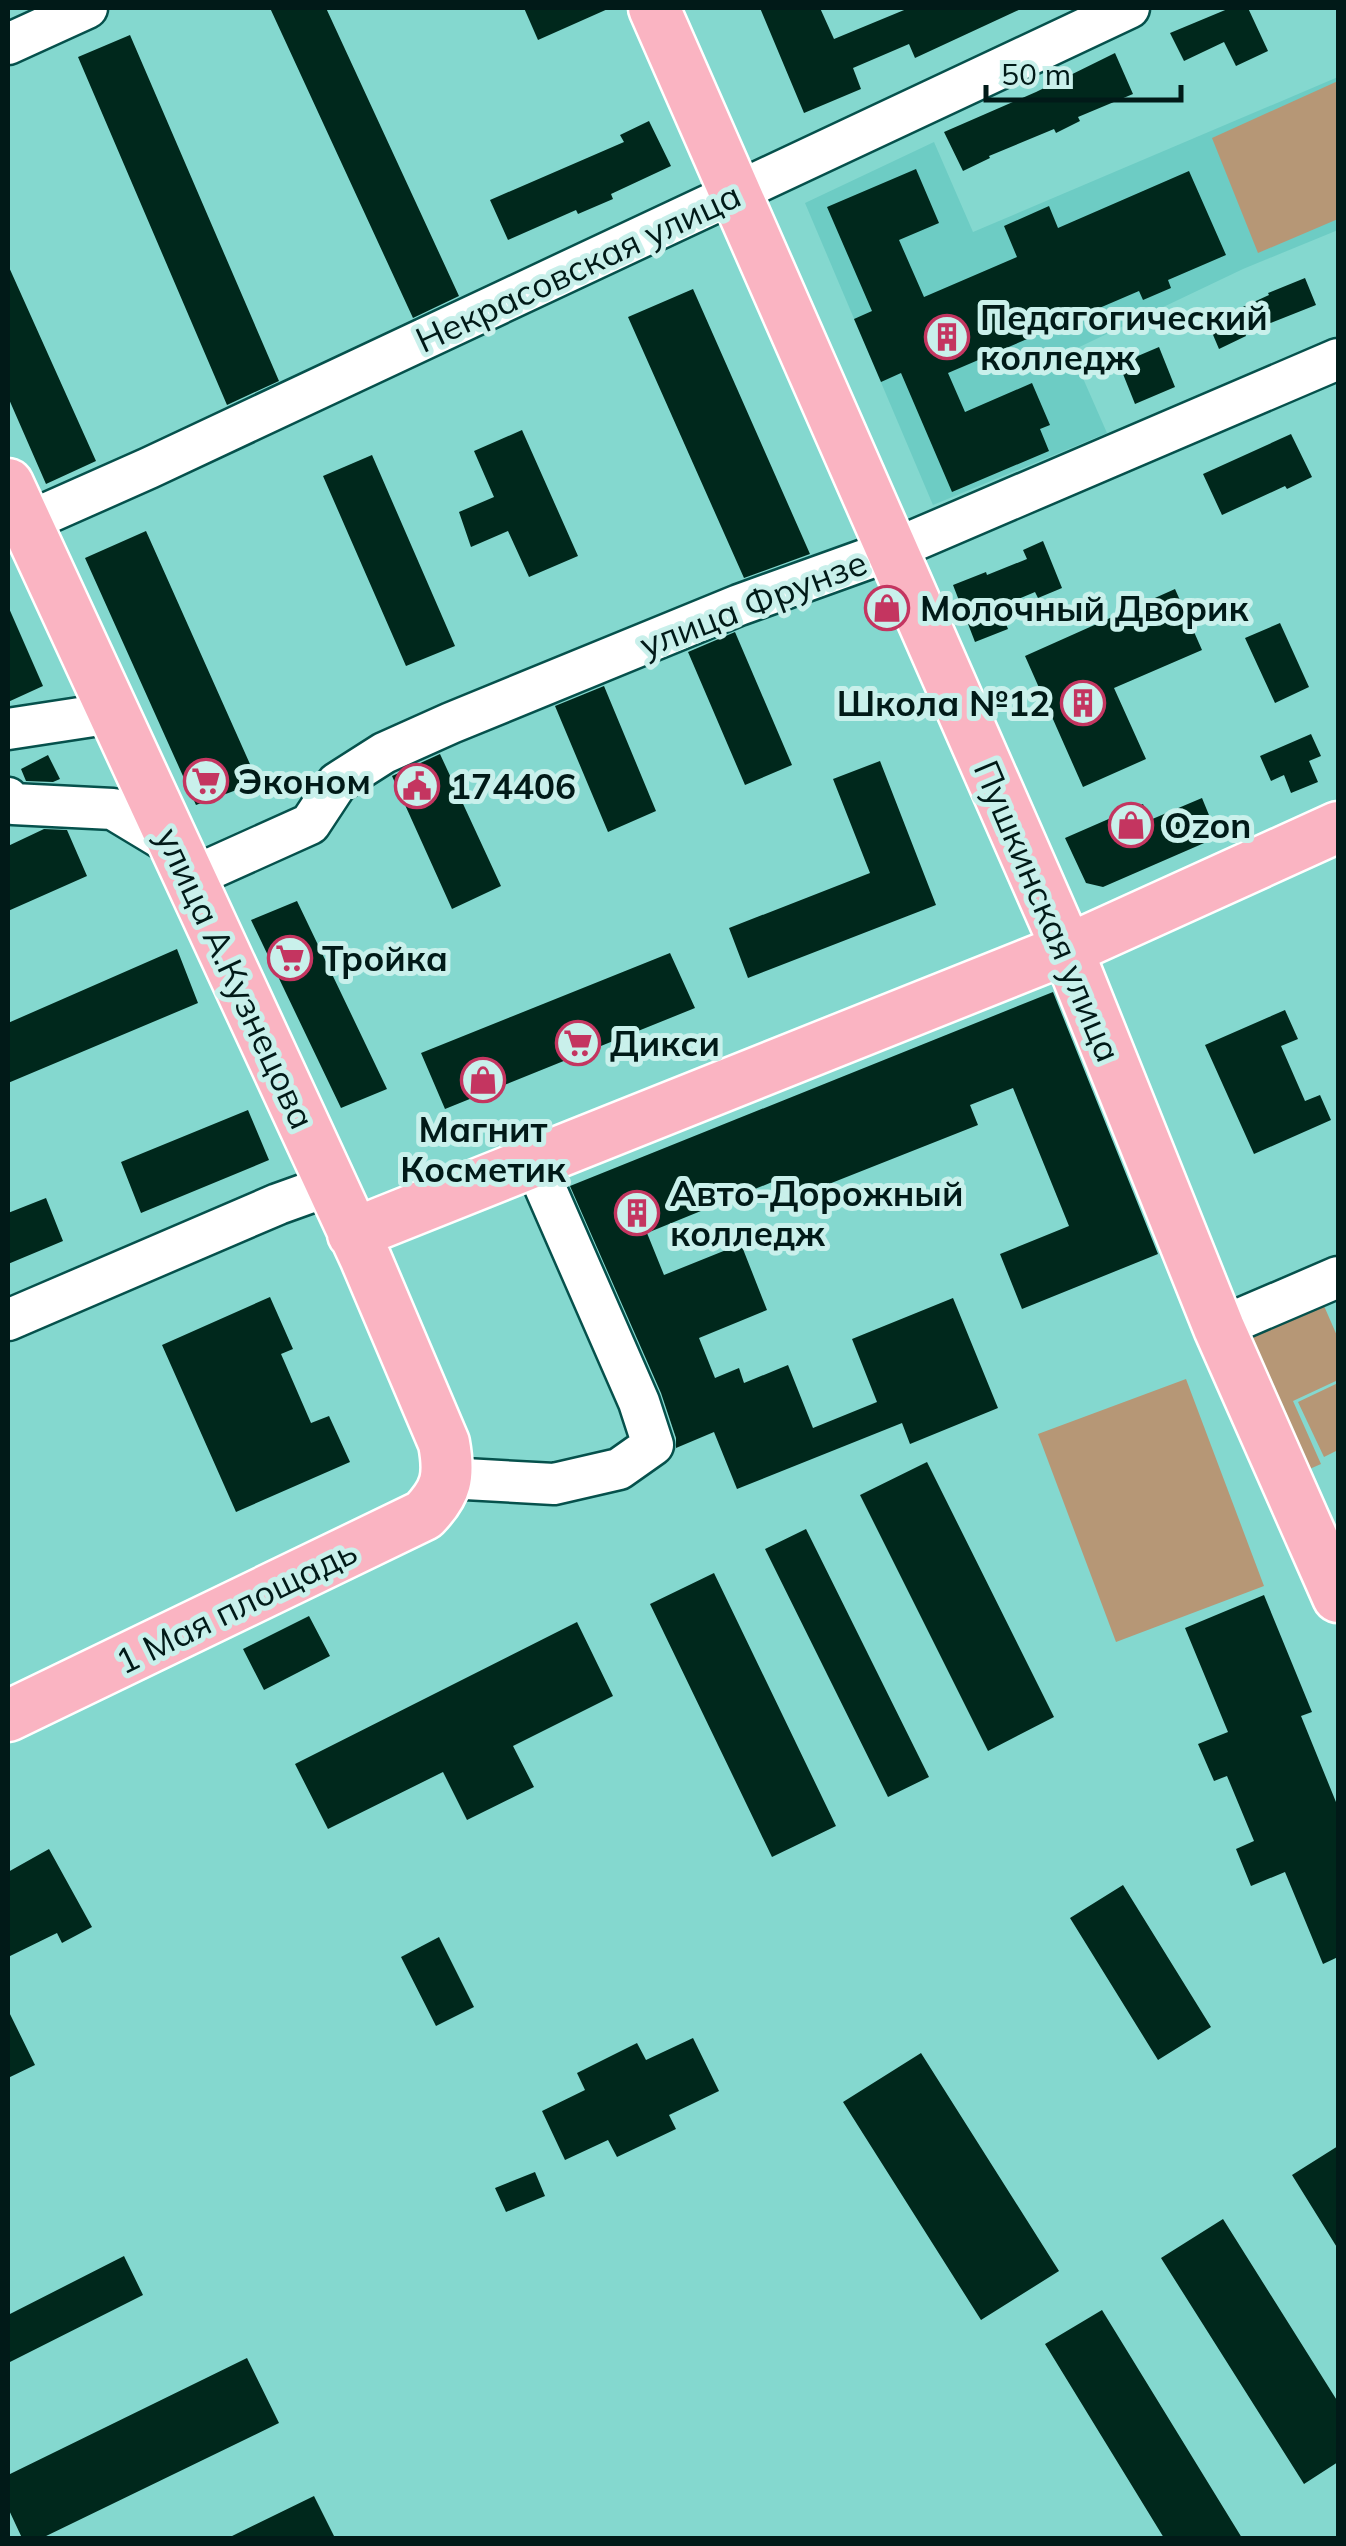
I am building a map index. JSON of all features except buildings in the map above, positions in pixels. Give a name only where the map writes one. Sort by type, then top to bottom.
[{"type":"main road","name":"Пушкинская улица","points":[[654,8],[1067,949],[1219,1328],[1338,1597]]},
{"type":"main road","name":"улица А.Кузнецова","points":[[16,503],[354,1234],[444,1443],[446,1478]]},
{"type":"main road","points":[[354,1234],[1067,949],[1338,827]]},
{"type":"main road","name":"1 Мая площадь","points":[[8,1716],[424,1515],[441,1498],[446,1478]]},
{"type":"street","points":[[8,44],[87,8]]},
{"type":"street","name":"Некрасовская улица","points":[[16,503],[166,460],[1129,8]]},
{"type":"street","name":"улица Фрунзе","points":[[183,863],[310,824],[336,783],[384,753],[452,723],[739,605],[892,550],[1338,358]]},
{"type":"street","points":[[8,730],[93,716],[109,707]]},
{"type":"street","points":[[8,798],[13,804],[113,810],[183,863]]},
{"type":"street","points":[[446,1478],[554,1484],[618,1469],[653,1445],[639,1402],[534,1162]]},
{"type":"street","points":[[8,1320],[331,1185]]},
{"type":"street","points":[[1219,1328],[1338,1278]]},
{"type":"shaded area","points":[[1338,77],[1338,230],[1243,269],[1071,351],[1107,433],[933,505],[805,203],[934,142],[973,232]]},
{"type":"shaded area","points":[[1338,81],[1338,219],[1258,253],[1212,138]]},
{"type":"shaded area","points":[[1321,1299],[1338,1338],[1338,1380],[1293,1401],[1321,1464],[1305,1471],[1244,1334]]},
{"type":"shaded area","points":[[1186,1379],[1264,1586],[1116,1642],[1038,1434]]},
{"type":"shaded area","points":[[1338,1383],[1338,1450],[1324,1457],[1298,1402]]},
{"type":"place","name":"Педагогический колледж","points":[[947,337]]},
{"type":"place","name":"Молочный Дворик","points":[[887,608]]},
{"type":"place","name":"Школа №12","points":[[1083,703]]},
{"type":"place","name":"Эконом","points":[[206,781]]},
{"type":"place","name":"174406","points":[[417,786]]},
{"type":"place","name":"Ozon","points":[[1131,825]]},
{"type":"place","name":"Тройка","points":[[290,958]]},
{"type":"place","name":"Дикси","points":[[578,1043]]},
{"type":"place","name":"Магнит Косметик","points":[[483,1080]]},
{"type":"place","name":"Авто-Дорожный колледж","points":[[637,1213]]}]
